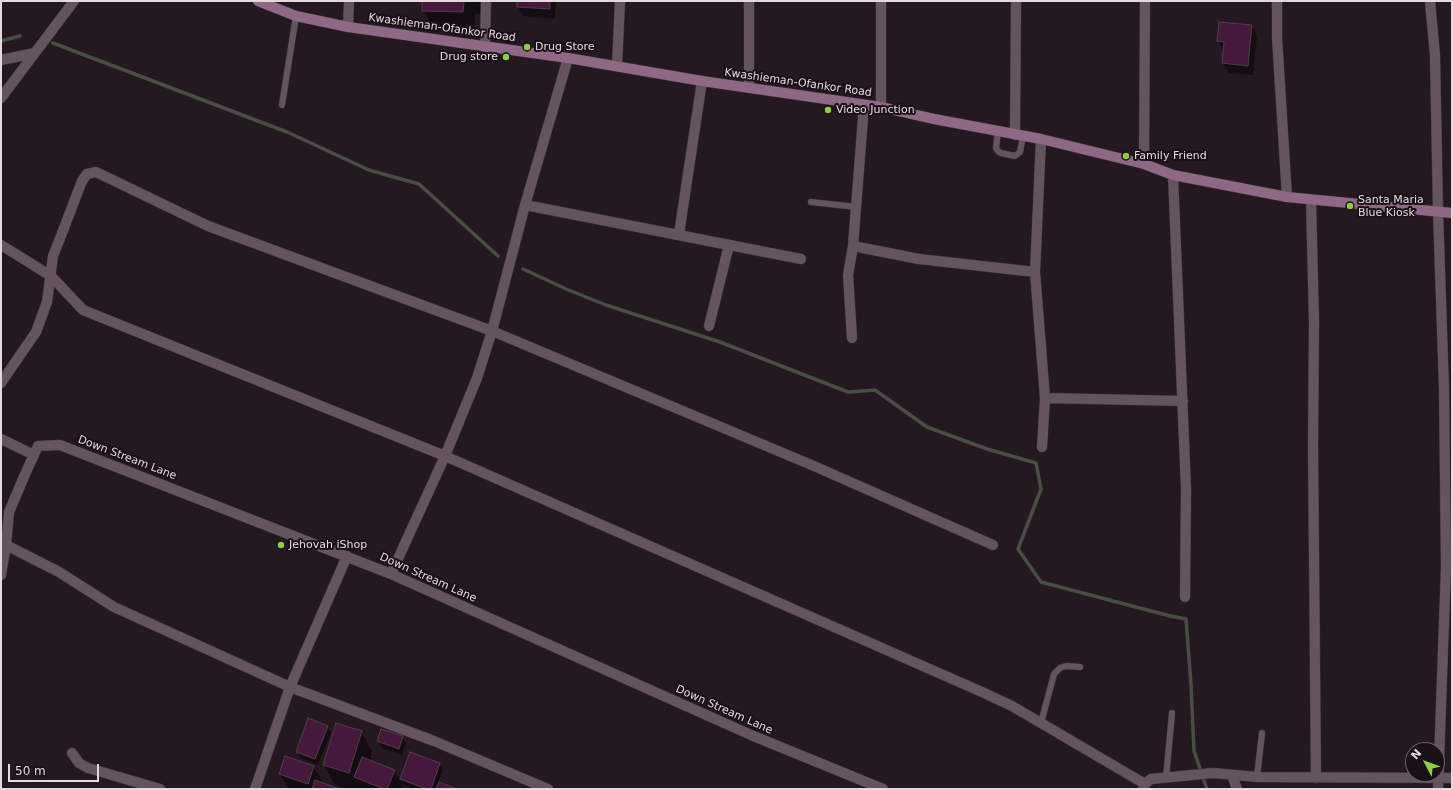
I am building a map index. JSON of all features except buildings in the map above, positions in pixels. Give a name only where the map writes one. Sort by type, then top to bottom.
[{"type":"main road","name":"Kwashieman-Ofankor Road","points":[[258,1],[296,16],[348,27],[568,58],[702,81],[881,107],[1019,136],[1041,139],[1144,164],[1173,175],[1287,197],[1452,213]]},
{"type":"street","points":[[1,98],[74,1]]},
{"type":"street","points":[[348,27],[349,1]]},
{"type":"street","points":[[485,47],[486,1]]},
{"type":"street","points":[[617,66],[620,1]]},
{"type":"street","points":[[749,1],[749,88]]},
{"type":"street","points":[[881,1],[881,107]]},
{"type":"street","points":[[1016,1],[1019,136]]},
{"type":"street","points":[[1144,164],[1145,1]]},
{"type":"street","points":[[1277,1],[1287,197]]},
{"type":"street","points":[[1430,1],[1435,56],[1444,389],[1446,567],[1438,784]]},
{"type":"street","points":[[1,60],[35,53]]},
{"type":"street","points":[[391,574],[445,456],[477,378],[492,331],[525,205],[568,58]]},
{"type":"street","points":[[679,234],[702,81]]},
{"type":"street","points":[[852,338],[848,275],[854,246],[864,105]]},
{"type":"street","points":[[1041,139],[1035,272],[1045,398],[1042,447]]},
{"type":"street","points":[[1,383],[36,332],[47,302],[53,256],[82,181],[87,174],[96,172],[208,226],[492,331],[814,466],[993,545]]},
{"type":"street","points":[[1173,175],[1186,489],[1185,597]]},
{"type":"street","points":[[1311,200],[1314,323],[1313,447],[1316,778]]},
{"type":"street","points":[[525,205],[801,259]]},
{"type":"street","points":[[1,245],[50,276],[83,310],[445,456],[982,692],[1012,706],[1144,786],[1151,779],[1213,773],[1257,777],[1316,778],[1438,784],[1452,778]]},
{"type":"street","points":[[709,326],[729,245]]},
{"type":"street","points":[[854,246],[919,259],[1035,272]]},
{"type":"street","points":[[1045,398],[1182,401]]},
{"type":"street","points":[[1,439],[34,455],[9,512],[1,575]]},
{"type":"street","name":"Down Stream Lane","points":[[34,455],[38,446],[60,445],[347,556],[391,574],[751,735],[883,789]]},
{"type":"street","points":[[6,545],[59,572],[114,607],[290,687],[434,741],[548,789]]},
{"type":"street","points":[[255,789],[290,687],[347,556]]},
{"type":"street","points":[[72,753],[79,763],[88,768],[160,789]]},
{"type":"street","points":[[1232,775],[1237,789]]},
{"type":"lane","points":[[282,105],[296,16]]},
{"type":"lane","points":[[998,131],[996,148],[1001,153],[1015,156],[1020,152],[1019,136]]},
{"type":"lane","points":[[811,202],[857,207]]},
{"type":"lane","points":[[1041,723],[1054,674],[1060,668],[1066,666],[1080,667]]},
{"type":"lane","points":[[1166,778],[1172,713]]},
{"type":"lane","points":[[1257,777],[1262,733]]},
{"type":"waterway","points":[[1,41],[20,36]]},
{"type":"waterway","points":[[53,43],[287,132],[369,170],[419,184],[498,256]]},
{"type":"waterway","points":[[523,269],[566,289],[606,305],[720,342],[848,392],[875,390],[927,427],[987,449],[1036,463],[1041,489],[1018,549],[1041,582],[1186,619],[1194,751],[1207,789]]},
{"type":"place","name":"Drug Store","points":[[527,47]]},
{"type":"place","name":"Drug store","points":[[506,57]]},
{"type":"place","name":"Video Junction","points":[[828,110]]},
{"type":"place","name":"Family Friend","points":[[1126,156]]},
{"type":"place","name":"Santa Maria Blue Kiosk","points":[[1350,206]]},
{"type":"place","name":"Jehovah iShop","points":[[281,545]]}]
